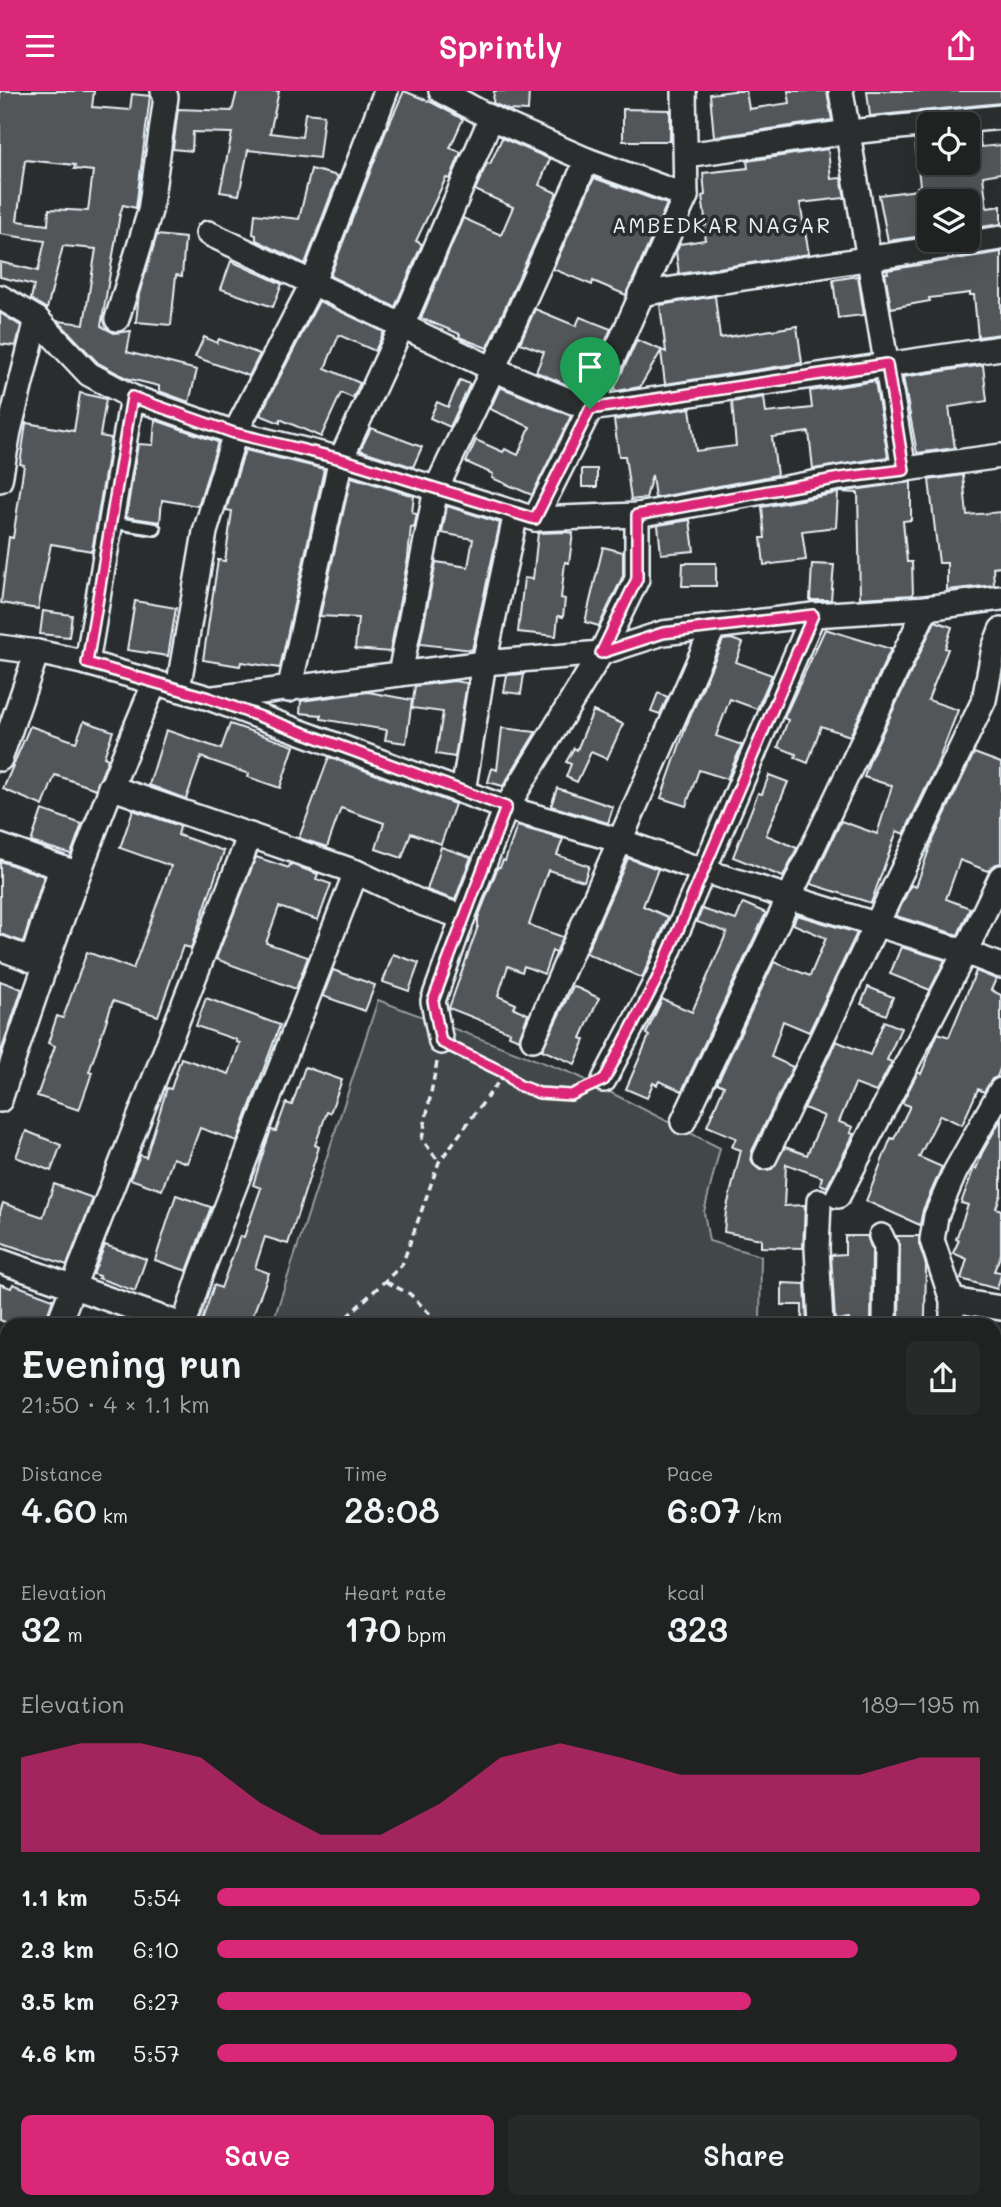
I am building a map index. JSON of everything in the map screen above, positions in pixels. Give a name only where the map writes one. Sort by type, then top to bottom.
[{"type":"street","points":[[117,319],[150,211],[166,97],[163,91]]},
{"type":"street","points":[[177,689],[205,532],[234,433],[313,282],[386,91]]},
{"type":"street","points":[[441,91],[491,118],[587,160],[686,196]]},
{"type":"street","points":[[463,792],[484,663],[526,516],[590,409],[686,196],[684,91]]},
{"type":"street","points":[[841,91],[904,470]]},
{"type":"street","points":[[686,155],[849,132],[1001,117]]},
{"type":"street","points":[[289,690],[341,459],[491,118]]},
{"type":"street","points":[[400,674],[436,489],[494,369],[587,160]]},
{"type":"street","points":[[208,233],[494,369],[590,409],[1001,348]]},
{"type":"street","points":[[640,295],[1001,238]]},
{"type":"street","points":[[0,297],[37,319],[89,374],[132,397],[234,433],[341,459],[526,516],[637,515],[840,478],[1001,456]]},
{"type":"street","points":[[0,479],[5,431],[37,319]]},
{"type":"street","points":[[87,663],[132,397]]},
{"type":"street","points":[[441,1042],[433,1001],[463,917],[506,807],[601,653],[637,579],[637,515]]},
{"type":"street","points":[[209,698],[289,690],[484,663],[601,653],[663,633],[714,626],[813,615],[926,608],[1001,598]]},
{"type":"street","points":[[683,1122],[926,608]]},
{"type":"street","points":[[604,1080],[657,979],[813,615]]},
{"type":"street","points":[[533,1039],[714,626]]},
{"type":"street","points":[[765,1157],[984,700],[994,648],[1001,630]]},
{"type":"street","points":[[0,647],[87,663],[209,698],[506,807],[621,841],[704,871],[965,952],[1001,966]]},
{"type":"street","points":[[0,759],[37,652]]},
{"type":"street","points":[[0,948],[32,960],[155,682]]},
{"type":"street","points":[[110,787],[356,871],[424,904],[463,917]]},
{"type":"street","points":[[61,1318],[250,835]]},
{"type":"street","points":[[0,845],[67,879]]},
{"type":"street","points":[[185,1318],[356,871]]},
{"type":"street","points":[[821,1318],[817,1248],[829,1199],[965,952],[1001,877]]},
{"type":"street","points":[[0,1100],[39,980],[67,879]]},
{"type":"street","points":[[0,964],[39,980]]},
{"type":"street","points":[[952,1318],[952,1300],[932,1240],[936,1216],[955,1172],[1001,1090]]},
{"type":"street","points":[[881,1236],[886,1247],[885,1318]]},
{"type":"street","points":[[0,1262],[162,1318]]},
{"type":"street","points":[[952,1300],[1001,1308]]},
{"type":"lane","points":[[109,522],[155,529]]},
{"type":"path","points":[[439,1162],[422,1139],[441,1042],[505,1073],[518,1085],[539,1093],[571,1095],[604,1080]]},
{"type":"path","points":[[346,1318],[402,1265],[439,1162],[505,1073]]},
{"type":"path","points":[[386,1282],[411,1294],[435,1318]]},
{"type":"shaded area","points":[[378,1000],[576,1075],[720,1148],[704,1212],[709,1241],[761,1256],[760,1318],[274,1318]]},
{"type":"building","points":[[0,91],[94,91],[92,107],[130,110],[132,94],[150,96],[136,208],[123,205],[120,214],[101,326],[114,333],[131,331],[127,352],[197,370],[189,402],[159,391],[159,386],[126,378],[98,363],[58,321],[84,324],[96,249],[63,246],[47,309],[31,299],[34,285],[0,277],[0,262],[38,271],[45,241],[0,234]],"holes":[[[25,160],[75,165],[74,169],[93,171],[88,211],[49,209],[48,225],[17,221]]]},
{"type":"building","points":[[237,91],[279,91],[270,133],[302,137],[305,113],[324,115],[319,158],[248,150],[239,195],[220,192],[232,133],[193,132],[192,151],[173,149],[178,109],[232,111]]},
{"type":"building","points":[[404,91],[463,119],[450,148],[461,152],[450,179],[446,178],[416,241],[422,244],[395,307],[330,276]]},
{"type":"building","points":[[494,91],[529,91],[528,111],[508,110],[493,103]]},
{"type":"building","points":[[746,91],[749,109],[790,103],[788,91],[827,91],[832,120],[714,137],[710,94]]},
{"type":"building","points":[[867,91],[1001,91],[1001,103],[870,116]]},
{"type":"building","points":[[623,109],[670,110],[670,141],[623,141]]},
{"type":"building","points":[[502,138],[550,159],[539,185],[557,193],[487,348],[421,318],[463,218],[501,235],[513,207],[475,190]]},
{"type":"building","points":[[980,140],[981,147],[1001,145],[1001,173],[983,176],[987,208],[1001,206],[1001,224],[980,227],[980,189],[917,189],[920,186],[919,175],[980,175]]},
{"type":"building","points":[[828,149],[831,179],[841,178],[845,198],[800,203],[809,254],[679,274],[676,252],[680,244],[705,240],[703,173],[748,168],[747,161]]},
{"type":"building","points":[[311,169],[338,176],[305,264],[256,240],[256,235],[253,234],[255,214],[299,219]]},
{"type":"building","points":[[594,178],[667,204],[626,295],[593,281],[592,285],[553,269]]},
{"type":"building","points":[[917,190],[917,237],[888,241],[879,195]]},
{"type":"building","points":[[157,235],[185,238],[182,276],[176,275],[171,325],[136,322],[139,294]]},
{"type":"building","points":[[1001,252],[1001,334],[978,337],[974,295],[970,293],[929,298],[930,301],[891,308],[885,273],[888,273],[887,270]]},
{"type":"building","points":[[231,261],[282,284],[273,307],[221,289]]},
{"type":"building","points":[[858,276],[864,315],[838,318],[833,280]]},
{"type":"building","points":[[715,296],[720,338],[797,326],[802,363],[665,384],[661,351],[640,387],[617,391],[614,389],[637,340],[666,352],[660,305]]},
{"type":"building","points":[[319,301],[384,332],[375,351],[339,335],[325,368],[360,383],[353,398],[341,393],[321,437],[280,419],[280,423],[260,415]]},
{"type":"building","points":[[535,309],[576,326],[580,317],[611,329],[590,375],[587,373],[580,390],[536,372],[544,352],[520,343]]},
{"type":"building","points":[[0,313],[21,326],[16,346],[0,344]]},
{"type":"building","points":[[204,337],[217,343],[219,339],[260,354],[249,376],[195,357]]},
{"type":"building","points":[[983,365],[987,401],[949,407],[955,448],[917,453],[903,377]]},
{"type":"building","points":[[460,380],[470,384],[450,427],[430,418],[437,402],[448,407]]},
{"type":"building","points":[[875,381],[888,457],[813,469],[809,432],[772,437],[777,475],[655,498],[652,475],[646,498],[631,500],[625,456],[619,456],[614,420],[690,408],[696,451],[736,446],[732,402],[764,397],[766,413],[812,408],[810,391]]},
{"type":"building","points":[[500,387],[571,416],[532,495],[492,478],[493,474],[466,462],[476,440],[503,452],[505,449],[518,455],[530,427],[490,409]]},
{"type":"building","points":[[80,393],[106,399],[100,436],[111,438],[92,551],[51,544],[38,609],[1,603],[9,537],[13,538],[24,465],[20,464],[26,423],[74,431]]},
{"type":"building","points":[[155,420],[218,442],[198,506],[162,500],[160,522],[126,517],[138,444],[153,445]]},
{"type":"building","points":[[371,428],[422,447],[413,467],[360,450]]},
{"type":"building","points":[[245,450],[324,469],[280,668],[241,662],[240,666],[203,660],[218,560],[225,561],[232,511],[226,510]]},
{"type":"building","points":[[582,469],[597,469],[597,487],[582,487]]},
{"type":"building","points":[[963,475],[967,515],[1001,512],[1001,566],[993,567],[994,585],[947,590],[947,563],[939,563],[929,480]]},
{"type":"building","points":[[351,477],[414,496],[412,513],[417,514],[414,528],[411,527],[408,558],[390,652],[355,649],[358,618],[320,616]]},
{"type":"building","points":[[911,482],[911,520],[903,521],[907,562],[912,562],[913,595],[860,598],[858,493],[839,492]]},
{"type":"building","points":[[838,493],[836,527],[802,531],[806,560],[764,565],[762,507]]},
{"type":"building","points":[[447,506],[500,523],[472,650],[420,644],[436,562],[468,567],[473,539],[442,533]]},
{"type":"building","points":[[690,520],[694,551],[661,554],[658,525]]},
{"type":"building","points":[[538,533],[573,533],[569,563],[565,562],[561,598],[565,599],[563,617],[558,616],[556,636],[518,632],[524,578],[533,579]]},
{"type":"building","points":[[603,547],[623,552],[623,576],[599,626],[585,622]]},
{"type":"building","points":[[683,563],[716,563],[716,586],[682,586]]},
{"type":"building","points":[[812,564],[834,565],[831,600],[810,600]]},
{"type":"building","points":[[135,601],[176,608],[168,656],[127,650]]},
{"type":"building","points":[[43,611],[72,615],[69,637],[40,634]]},
{"type":"building","points":[[935,621],[952,627],[945,648],[948,649],[928,700],[958,710],[936,767],[904,834],[897,831],[871,903],[811,884],[841,821],[877,834],[892,786],[864,777]]},
{"type":"building","points":[[825,629],[891,649],[850,736],[821,726],[808,763],[795,758],[796,754],[778,747],[788,720],[784,718]]},
{"type":"building","points":[[731,639],[743,643],[736,662],[772,675],[757,709],[730,699],[716,736],[742,745],[727,779],[699,770],[686,806],[661,798],[687,724],[723,640]]},
{"type":"building","points":[[524,674],[521,694],[504,692],[507,675]]},
{"type":"building","points":[[454,681],[467,683],[455,757],[436,754],[443,712],[412,708],[415,686]]},
{"type":"building","points":[[368,692],[412,700],[406,743],[385,740],[387,730],[300,713],[301,701]]},
{"type":"building","points":[[658,693],[668,697],[660,714],[651,711]]},
{"type":"building","points":[[593,711],[623,724],[607,759],[591,752],[577,782],[566,777],[571,764],[566,762],[574,748],[577,750]]},
{"type":"building","points":[[84,721],[113,731],[104,757],[108,759],[96,789],[55,775],[43,806],[3,789],[30,726],[76,742]]},
{"type":"building","points":[[230,724],[294,746],[280,788],[201,757],[186,799],[149,785],[166,730],[221,749]]},
{"type":"building","points":[[502,728],[536,732],[503,786],[488,782],[492,768],[497,770]]},
{"type":"building","points":[[974,753],[1001,763],[1001,863],[988,871],[960,860],[946,899],[970,908],[958,935],[896,916],[911,885],[916,887],[931,844]]},
{"type":"building","points":[[329,757],[455,804],[441,844],[411,833],[402,858],[376,849],[384,823],[341,808],[327,847],[299,838]]},
{"type":"building","points":[[769,775],[788,782],[766,835],[797,848],[783,877],[733,857],[758,793],[762,794]]},
{"type":"building","points":[[557,788],[613,807],[608,823],[551,806]]},
{"type":"building","points":[[42,810],[82,824],[71,854],[31,842]]},
{"type":"building","points":[[133,810],[177,825],[180,827],[178,835],[224,851],[191,948],[183,946],[158,1016],[113,1001],[79,1110],[37,1096],[55,1046],[48,1043],[57,1016],[63,1018],[87,952],[133,969],[171,866],[120,848]]},
{"type":"building","points":[[517,826],[563,839],[557,855],[589,866],[584,881],[548,870],[529,925],[563,937],[556,953],[552,951],[544,974],[524,966],[522,972],[508,966],[498,996],[516,1004],[514,1008],[528,1014],[519,1039],[509,1035],[510,1032],[449,1008],[478,926],[478,918],[498,867],[505,861]]},
{"type":"building","points":[[441,847],[471,857],[455,900],[427,890]]},
{"type":"building","points":[[256,857],[289,868],[290,864],[318,874],[316,879],[331,884],[318,920],[279,907],[266,943],[308,957],[296,989],[216,959]]},
{"type":"building","points":[[628,858],[658,869],[643,906],[668,917],[642,978],[586,953]]},
{"type":"building","points":[[0,861],[44,876],[23,942],[0,934]]},
{"type":"building","points":[[743,903],[766,913],[682,1091],[659,1081],[657,1085],[653,1083],[647,1098],[626,1089],[662,999],[692,1012],[727,932],[697,922],[702,909],[736,920]]},
{"type":"building","points":[[797,915],[857,933],[809,1032],[783,1021],[771,1057],[793,1067],[752,1151],[751,1159],[754,1165],[760,1170],[772,1169],[785,1147],[807,1155],[824,1116],[804,1108],[836,1041],[870,1055],[884,1021],[901,1028],[887,1060],[892,1062],[876,1092],[855,1084],[839,1122],[853,1127],[850,1133],[854,1134],[827,1187],[820,1184],[822,1177],[786,1164],[784,1206],[805,1205],[803,1248],[761,1247],[761,1239],[724,1232],[726,1211],[741,1150],[732,1147],[736,1138],[707,1126],[724,1086],[717,1083],[774,962],[810,976],[826,938],[793,924]]},
{"type":"building","points":[[901,947],[945,960],[930,990],[890,974]]},
{"type":"building","points":[[393,954],[419,963],[409,991],[383,982]]},
{"type":"building","points":[[333,970],[375,985],[365,1011],[323,996]]},
{"type":"building","points":[[976,971],[996,979],[991,990],[1001,995],[1001,1066],[997,1077],[992,1079],[984,1092],[978,1089],[962,1125],[940,1115],[919,1157],[942,1167],[923,1210],[920,1225],[866,1201],[891,1138],[894,1139],[910,1106],[902,1103],[918,1072],[921,1074],[938,1033],[949,1037]]},
{"type":"building","points":[[0,981],[22,989],[0,1055]]},
{"type":"building","points":[[573,986],[599,998],[581,1038],[585,1040],[575,1064],[542,1050]]},
{"type":"building","points":[[868,987],[893,997],[886,1015],[861,1004]]},
{"type":"building","points":[[206,998],[280,1025],[237,1141],[200,1128],[187,1163],[173,1158],[162,1190],[130,1179],[140,1155],[146,1157],[167,1088],[171,1089],[181,1058],[229,1074],[240,1043],[196,1026]]},
{"type":"building","points":[[305,1067],[342,1080],[315,1145],[319,1147],[288,1244],[265,1237],[255,1268],[269,1273],[252,1318],[203,1318],[214,1285],[221,1288],[240,1236],[244,1237],[261,1188],[253,1185],[271,1130],[276,1131],[286,1103],[292,1105]]},
{"type":"building","points":[[1001,1119],[1001,1194],[996,1208],[1001,1210],[1001,1254],[994,1271],[1001,1272],[1001,1275],[997,1289],[961,1279],[967,1259],[953,1253],[968,1205],[961,1203],[974,1168],[976,1169]]},
{"type":"building","points":[[26,1131],[61,1145],[51,1171],[16,1157]]},
{"type":"building","points":[[54,1184],[93,1198],[67,1265],[0,1242],[0,1212],[3,1203],[43,1217]]},
{"type":"building","points":[[176,1195],[211,1207],[187,1271],[155,1260]]},
{"type":"building","points":[[845,1236],[867,1236],[872,1250],[871,1318],[835,1318],[831,1255],[845,1254]]},
{"type":"building","points":[[896,1236],[919,1236],[926,1265],[925,1318],[899,1318],[900,1247]]},
{"type":"building","points":[[105,1245],[146,1259],[135,1291],[93,1274]]},
{"type":"building","points":[[782,1283],[805,1284],[807,1318],[802,1318],[802,1305],[782,1305]]},
{"type":"building","points":[[0,1284],[11,1288],[13,1284],[53,1299],[46,1318],[0,1318]]},
{"type":"district","name":"AMBEDKAR NAGAR","points":[[722,226]]},
{"type":"route","points":[[887,364],[904,470],[840,478],[637,515],[637,579],[601,653],[663,633],[813,615],[657,979],[604,1080],[571,1095],[539,1093],[518,1085],[505,1073],[441,1042],[433,1001],[506,807],[209,698],[87,663],[132,397],[234,433],[341,459],[535,519],[590,409],[887,364]]}]
